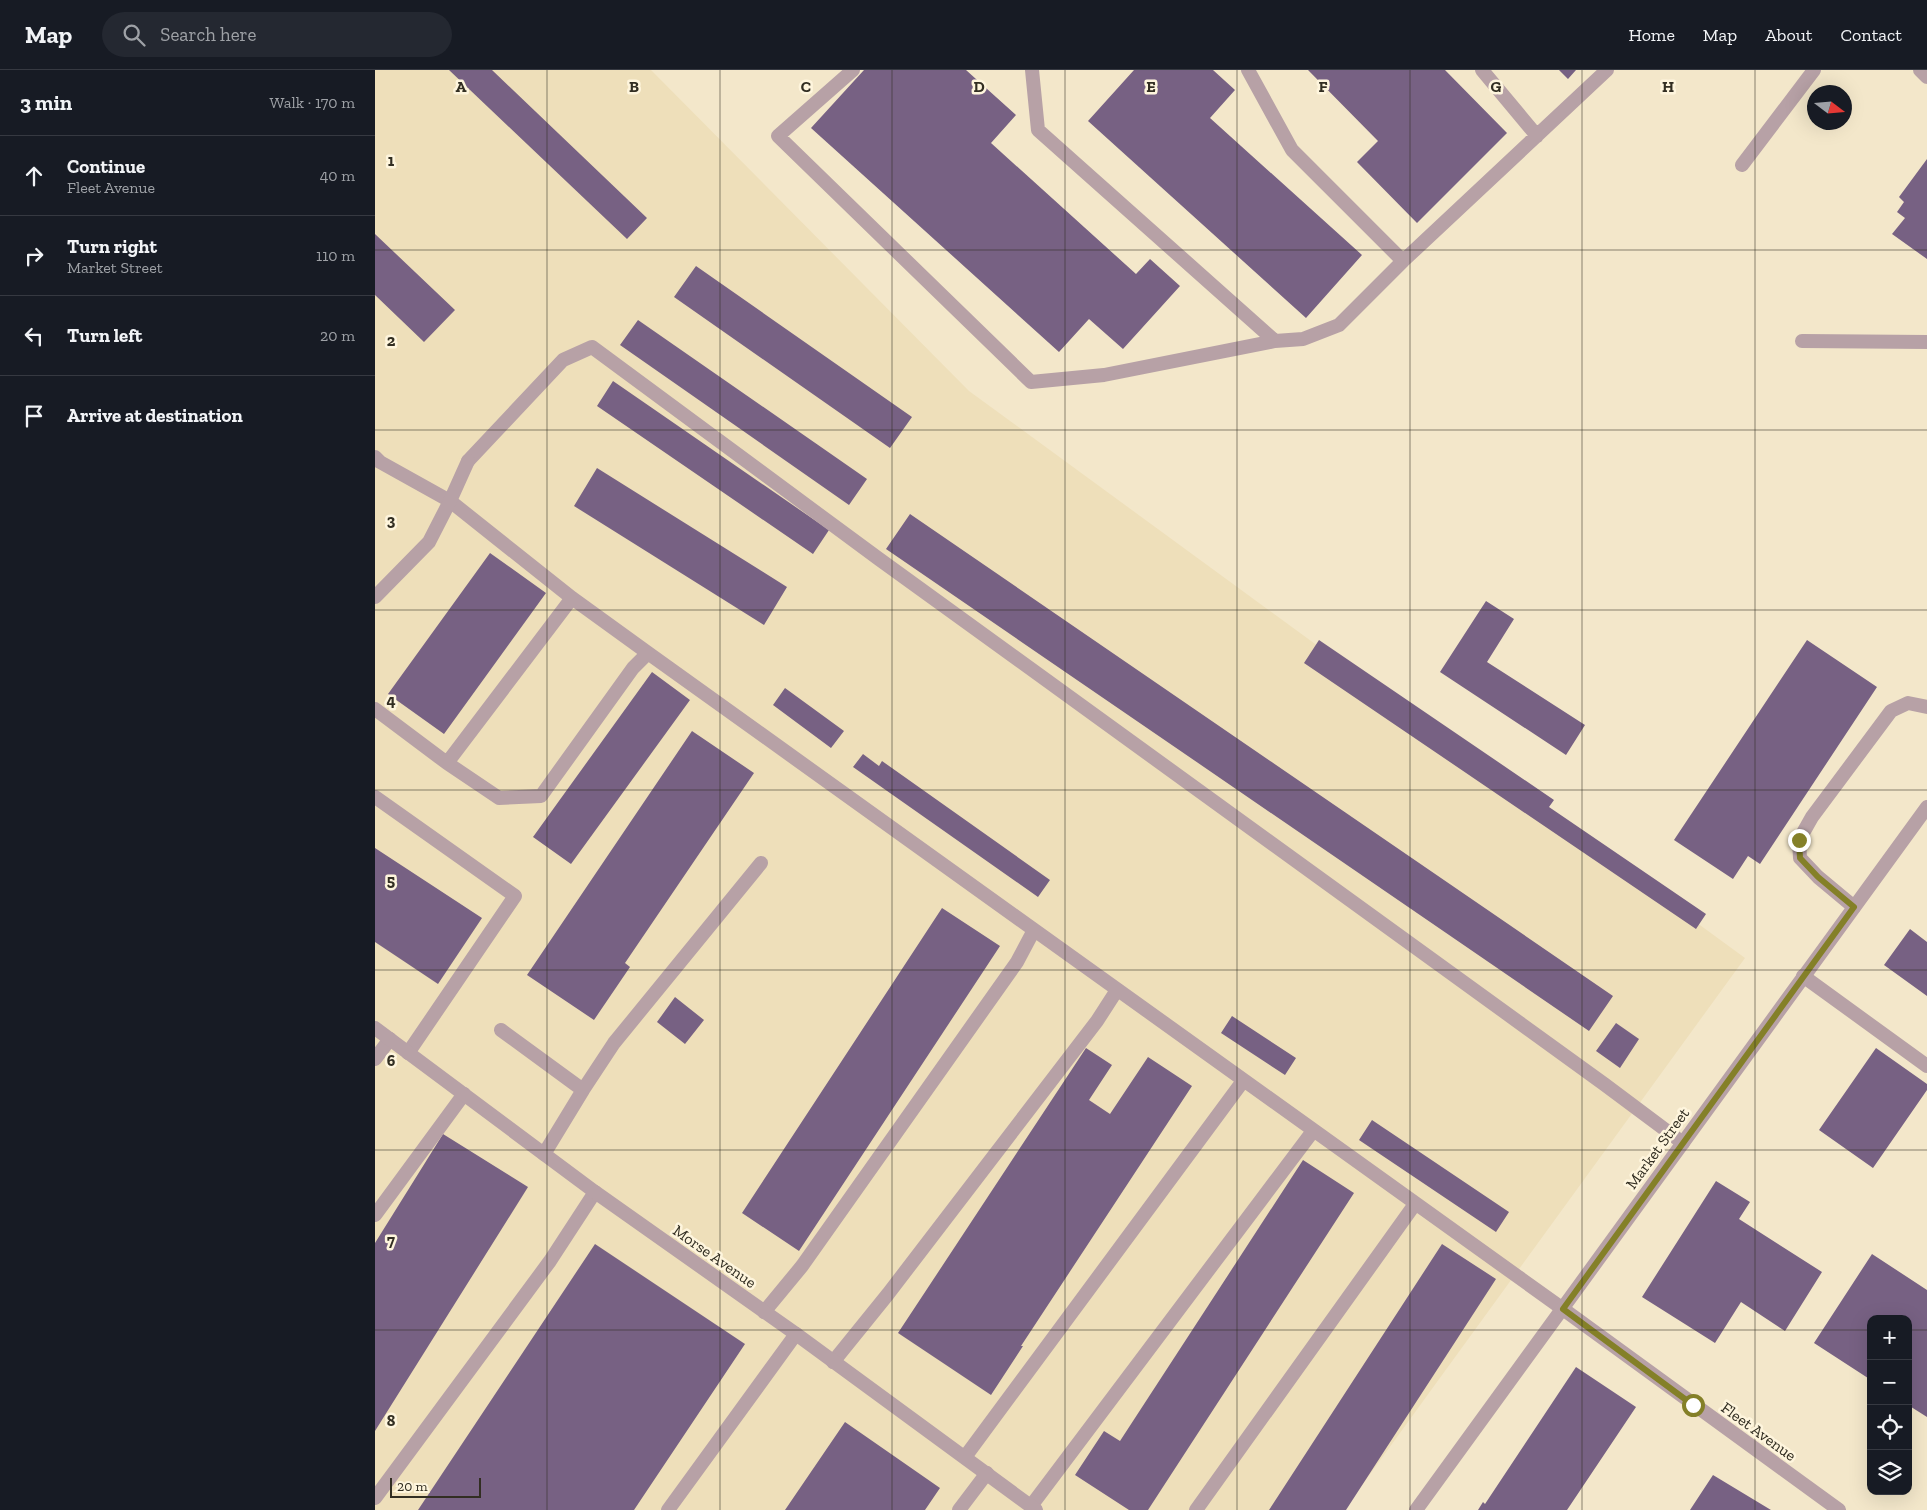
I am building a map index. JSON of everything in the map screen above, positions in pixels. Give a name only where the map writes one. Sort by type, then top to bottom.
[{"type":"street","points":[[853,70],[778,136],[1031,382],[1103,375],[1275,341],[1303,339],[1339,325],[1403,261],[1607,70]]},
{"type":"street","points":[[1032,70],[1038,130],[1275,341]]},
{"type":"street","points":[[1248,70],[1292,150],[1403,261]]},
{"type":"street","points":[[1482,70],[1537,136]]},
{"type":"street","points":[[1742,165],[1814,70]]},
{"type":"street","points":[[1920,70],[1927,77]]},
{"type":"street","points":[[1802,341],[1927,342]]},
{"type":"street","points":[[375,597],[429,542],[468,461],[563,360],[592,347],[867,550],[1683,1143]]},
{"type":"street","name":"Fleet Avenue","points":[[375,457],[380,462],[450,501],[573,598],[648,653],[1563,1309],[1839,1510]]},
{"type":"street","points":[[447,763],[573,598]]},
{"type":"street","points":[[375,709],[447,763],[499,798],[541,796],[633,668],[648,653]]},
{"type":"street","points":[[1854,907],[1818,877],[1800,858],[1799,840],[1813,817],[1891,710],[1908,704],[1927,707]]},
{"type":"street","points":[[375,797],[515,896],[407,1054]]},
{"type":"street","name":"Market Street","points":[[1415,1510],[1927,807]]},
{"type":"street","points":[[545,1154],[583,1090],[614,1043],[761,863]]},
{"type":"street","points":[[764,1312],[802,1266],[1017,962],[1034,930]]},
{"type":"street","points":[[1803,976],[1927,1066]]},
{"type":"street","points":[[833,1362],[1097,1021],[1117,990]]},
{"type":"street","name":"Morse Avenue","points":[[375,1028],[407,1054],[465,1094],[595,1192],[796,1334],[1034,1508]]},
{"type":"street","points":[[501,1030],[583,1090]]},
{"type":"street","points":[[375,1059],[390,1039]]},
{"type":"street","points":[[965,1457],[1243,1080]]},
{"type":"street","points":[[375,1214],[465,1094]]},
{"type":"street","points":[[1034,1508],[1313,1131]]},
{"type":"street","points":[[375,1498],[550,1261],[595,1192]]},
{"type":"street","points":[[1196,1510],[1415,1204]]},
{"type":"street","points":[[668,1510],[796,1334]]},
{"type":"street","points":[[959,1510],[987,1473]]},
{"type":"shaded area","points":[[375,70],[651,70],[969,391],[1745,958],[1344,1510],[375,1510]]},
{"type":"building","points":[[449,70],[492,70],[647,218],[627,239]]},
{"type":"building","points":[[864,70],[966,70],[1016,115],[991,143],[1136,274],[1150,259],[1180,286],[1123,349],[1089,319],[1059,352],[811,128]]},
{"type":"building","points":[[1134,70],[1213,70],[1235,90],[1210,118],[1362,255],[1306,318],[1088,121]]},
{"type":"building","points":[[1308,70],[1445,70],[1507,133],[1417,223],[1357,162],[1378,141]]},
{"type":"building","points":[[1559,70],[1576,70],[1568,79]]},
{"type":"building","points":[[1927,159],[1927,259],[1892,234],[1905,218],[1897,212],[1904,202],[1899,197]]},
{"type":"building","points":[[375,234],[455,310],[424,342],[375,295]]},
{"type":"building","points":[[696,266],[912,417],[890,448],[674,297]]},
{"type":"building","points":[[638,320],[867,479],[849,505],[620,345]]},
{"type":"building","points":[[613,381],[829,530],[813,554],[597,406]]},
{"type":"building","points":[[597,468],[787,587],[764,625],[574,506]]},
{"type":"building","points":[[910,514],[1613,996],[1589,1031],[886,549]]},
{"type":"building","points":[[490,553],[546,593],[444,734],[388,694]]},
{"type":"building","points":[[1486,601],[1514,619],[1487,662],[1585,725],[1566,755],[1440,672]]},
{"type":"building","points":[[1319,640],[1554,800],[1549,807],[1706,914],[1696,929],[1304,663]]},
{"type":"building","points":[[1807,640],[1877,687],[1760,864],[1748,856],[1733,879],[1674,840]]},
{"type":"building","points":[[652,672],[690,700],[571,864],[533,837]]},
{"type":"building","points":[[785,688],[844,731],[831,748],[773,705]]},
{"type":"building","points":[[692,731],[754,773],[625,963],[630,967],[594,1020],[527,975]]},
{"type":"building","points":[[863,754],[879,766],[882,761],[1050,880],[1038,897],[853,767]]},
{"type":"building","points":[[375,848],[482,918],[438,984],[375,942]]},
{"type":"building","points":[[942,908],[1000,946],[799,1251],[742,1213]]},
{"type":"building","points":[[1910,929],[1927,942],[1927,996],[1884,965]]},
{"type":"building","points":[[675,997],[704,1020],[685,1044],[657,1022]]},
{"type":"building","points":[[1232,1016],[1296,1058],[1285,1075],[1221,1033]]},
{"type":"building","points":[[1616,1023],[1639,1039],[1620,1068],[1596,1051]]},
{"type":"building","points":[[1086,1048],[1112,1065],[1089,1100],[1110,1114],[1148,1057],[1192,1086],[1021,1346],[1023,1346],[991,1395],[898,1333]]},
{"type":"building","points":[[1876,1048],[1927,1084],[1927,1090],[1873,1168],[1819,1130]]},
{"type":"building","points":[[1372,1120],[1509,1212],[1496,1232],[1359,1140]]},
{"type":"building","points":[[443,1134],[528,1187],[375,1431],[375,1243]]},
{"type":"building","points":[[1303,1160],[1354,1193],[1148,1510],[1129,1510],[1075,1475],[1104,1431],[1120,1441]]},
{"type":"building","points":[[1716,1181],[1750,1202],[1739,1219],[1822,1272],[1785,1331],[1741,1302],[1715,1343],[1642,1297]]},
{"type":"building","points":[[595,1244],[745,1344],[634,1510],[418,1510]]},
{"type":"building","points":[[1442,1244],[1496,1279],[1346,1510],[1269,1510]]},
{"type":"building","points":[[1872,1254],[1927,1290],[1927,1417],[1912,1408],[1912,1315],[1867,1315],[1867,1377],[1814,1343]]},
{"type":"building","points":[[1576,1367],[1636,1407],[1567,1510],[1478,1510],[1483,1502],[1485,1504]]},
{"type":"building","points":[[845,1422],[940,1488],[925,1510],[785,1510]]},
{"type":"building","points":[[1713,1475],[1771,1510],[1690,1510]]},
{"type":"route","points":[[1693,1405],[1563,1309],[1854,907],[1818,877],[1800,858],[1799,840]]}]
